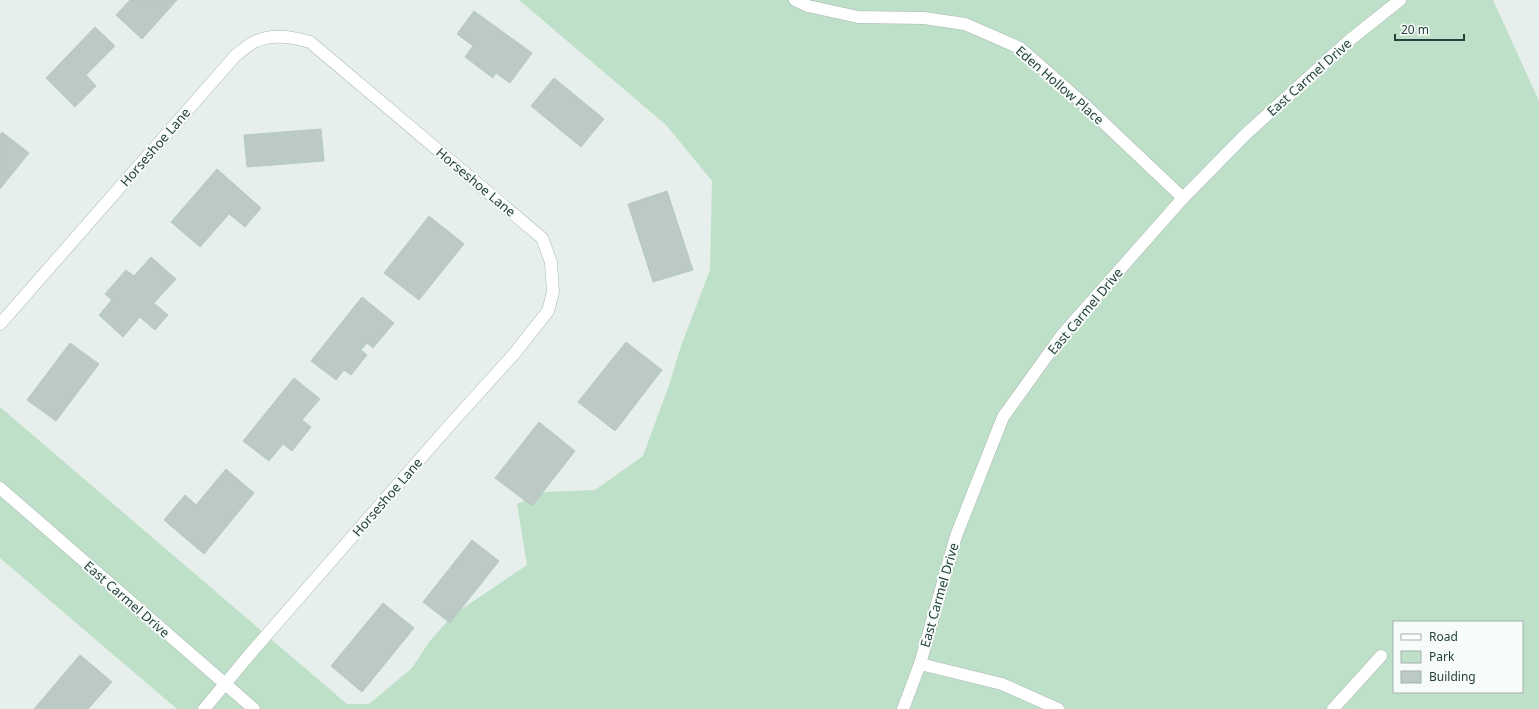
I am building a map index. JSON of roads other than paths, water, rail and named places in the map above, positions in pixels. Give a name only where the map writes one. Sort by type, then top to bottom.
[{"type":"street","name":"Eden Hollow Place","points":[[795,0],[808,6],[858,17],[924,18],[964,24],[1020,48],[1086,106],[1183,198]]},
{"type":"street","name":"East Carmel Drive","points":[[903,709],[920,664],[956,536],[1003,418],[1062,335],[1183,198],[1246,134],[1351,39],[1400,0]]},
{"type":"street","name":"Horseshoe Lane","points":[[0,324],[236,55],[254,42],[275,36],[293,37],[310,42],[542,238],[551,262],[553,292],[548,311],[514,354],[448,427],[261,641],[204,709]]},
{"type":"street","name":"East Carmel Drive","points":[[0,488],[254,709]]},
{"type":"street","points":[[1332,709],[1381,656]]},
{"type":"street","points":[[920,664],[1002,684],[1058,709]]}]
